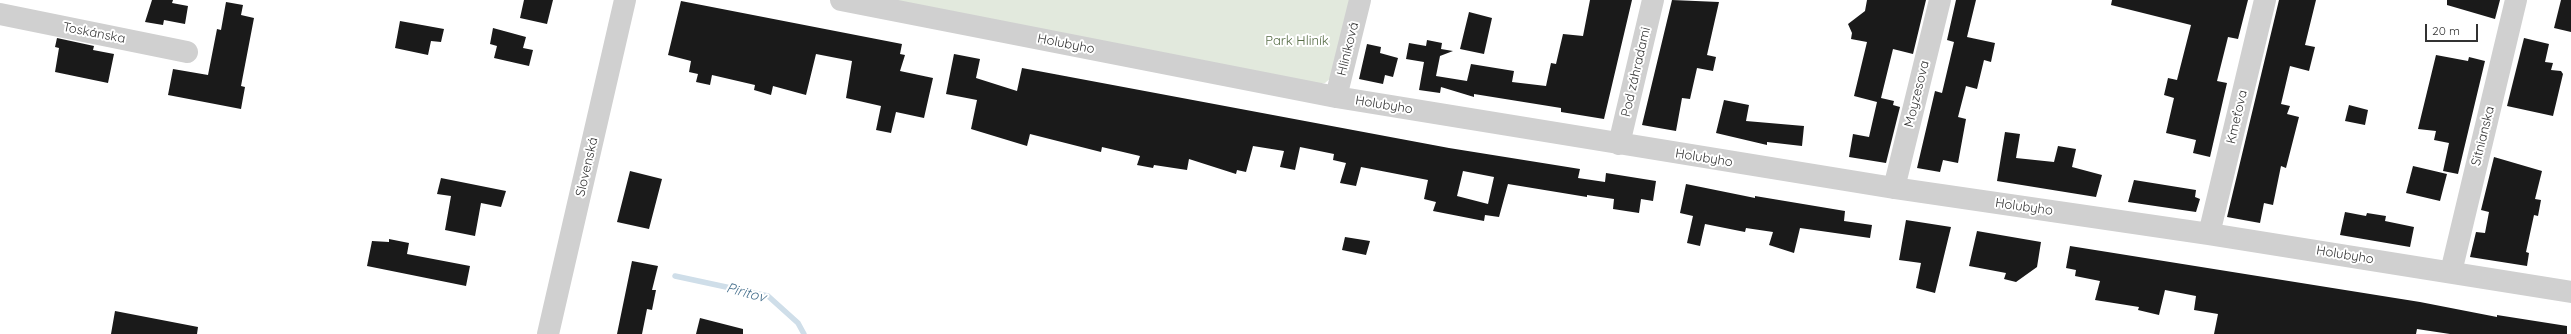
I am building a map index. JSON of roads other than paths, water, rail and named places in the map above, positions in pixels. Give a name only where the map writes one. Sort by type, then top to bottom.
[{"type":"street","name":"Slovenská","points":[[548,334],[625,0]]},
{"type":"street","name":"Holubyho","points":[[842,0],[1336,97],[1894,188],[2209,234],[2571,292]]},
{"type":"street","name":"Hliníková","points":[[1336,97],[1360,0]]},
{"type":"street","name":"Pod záhradami","points":[[1619,144],[1653,0]]},
{"type":"street","name":"Moyzesova","points":[[1894,188],[1940,0]]},
{"type":"street","name":"Kmeťova","points":[[2209,234],[2265,0]]},
{"type":"street","name":"Sitnianska","points":[[2451,272],[2516,0]]},
{"type":"street","name":"Toskánska","points":[[0,14],[187,52]]},
{"type":"waterway","name":"Piritov","points":[[675,276],[768,296],[798,323],[804,334]]},
{"type":"park label","name":"Park Hliník","points":[[1297,41]]}]
